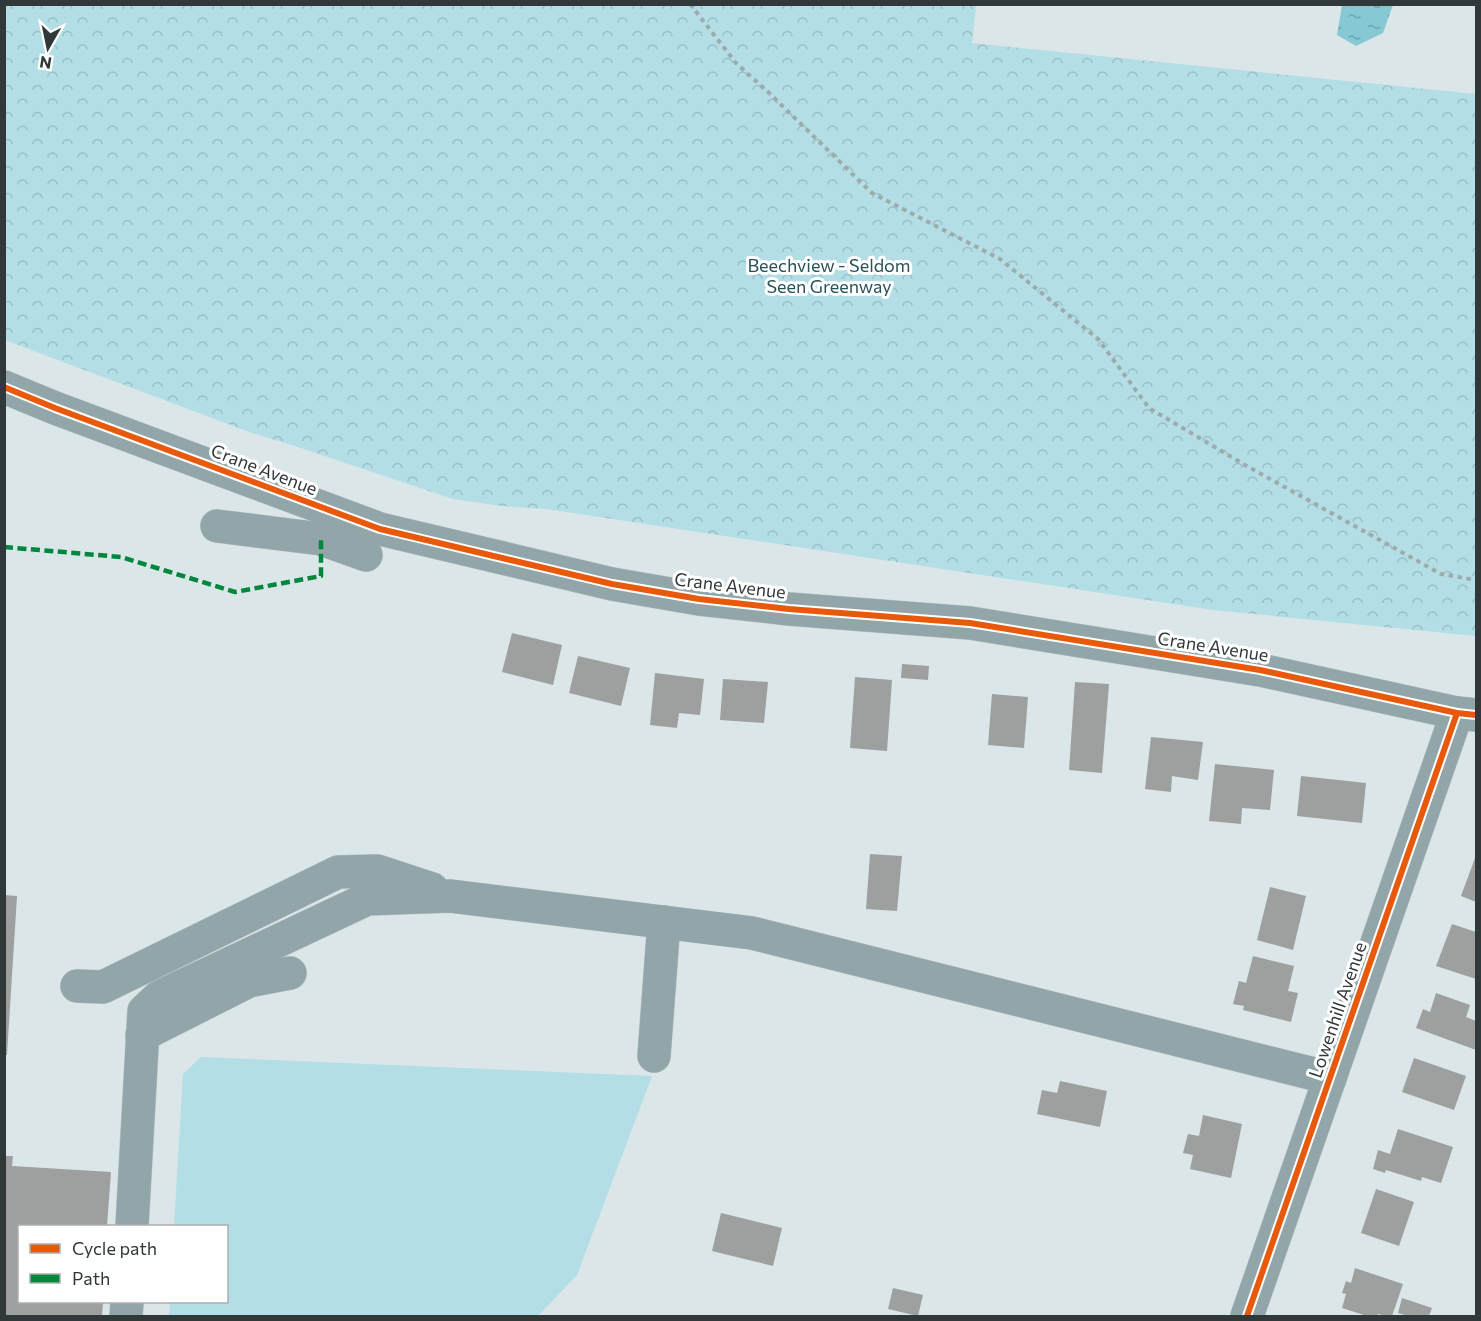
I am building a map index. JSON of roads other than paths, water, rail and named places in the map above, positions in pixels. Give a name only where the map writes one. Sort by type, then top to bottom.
[{"type":"street","name":"Crane Avenue","points":[[4,387],[380,529],[612,584],[710,600],[789,609],[970,623],[1260,670],[1467,714]]},
{"type":"street","points":[[217,526],[321,538],[366,555]]},
{"type":"street","name":"Lowenhill Avenue","points":[[1247,1317],[1330,1078],[1467,714]]},
{"type":"street","points":[[77,986],[103,987],[338,872],[377,871],[450,896]]},
{"type":"street","points":[[132,1225],[144,1011],[159,998],[367,899],[450,896],[752,933],[1330,1078]]},
{"type":"street","points":[[654,1056],[664,922]]},
{"type":"street","points":[[142,1035],[249,981],[290,973]]},
{"type":"water","points":[[1342,4],[1393,5],[1383,33],[1356,46],[1337,35]]},
{"type":"park label","name":"Beechview - Seldom Seen Greenway","points":[[829,276]]}]
